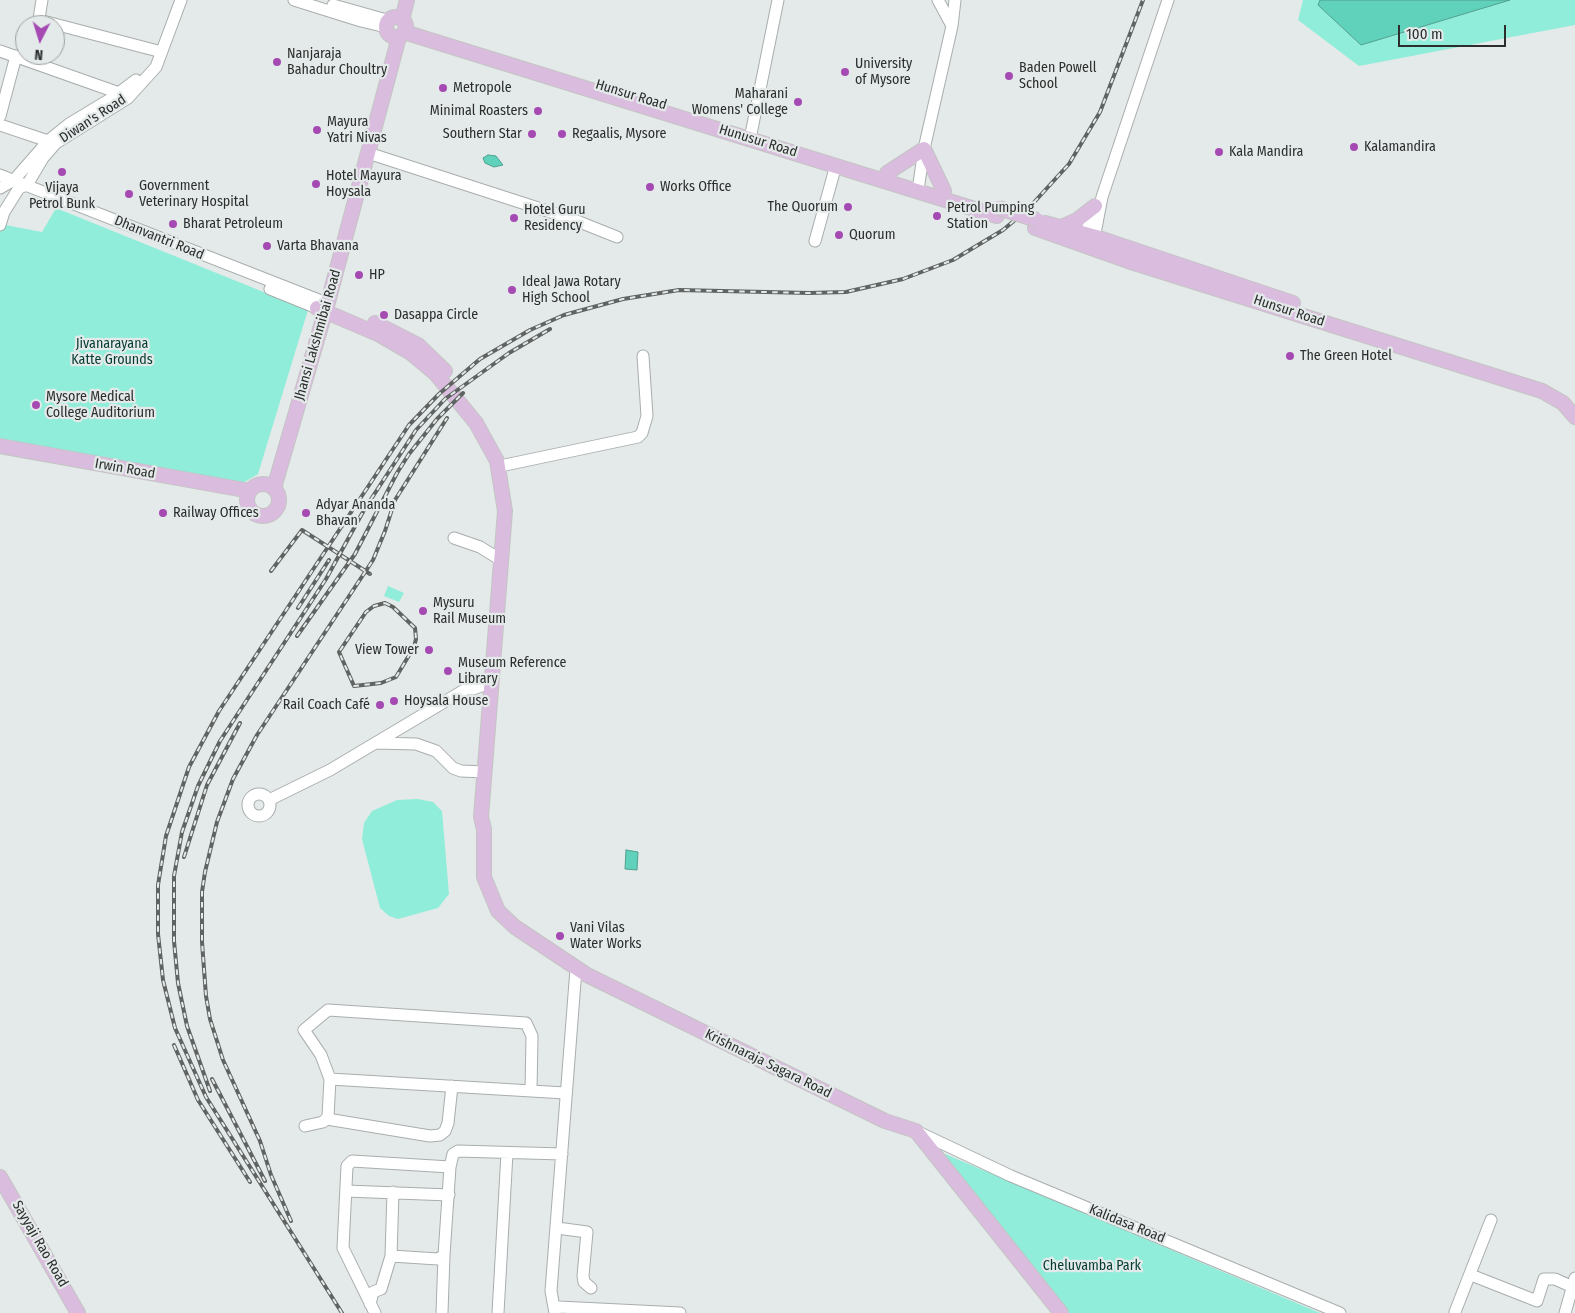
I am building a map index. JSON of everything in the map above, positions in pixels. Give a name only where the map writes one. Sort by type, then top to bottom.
[{"type":"main road","name":"Jhansi Lakshmibai Road","points":[[322,305],[368,153],[397,27],[400,0]]},
{"type":"main road","name":"Jhansi Lakshmibai Road","points":[[271,487],[397,27],[407,0]]},
{"type":"main road","name":"Hunusur Road","points":[[397,27],[751,135],[836,165],[918,186],[998,212]]},
{"type":"main road","name":"Hunsur Road","points":[[751,135],[887,173],[918,186],[944,191],[998,212],[1542,392],[1563,403],[1575,417]]},
{"type":"main road","points":[[887,173],[924,150],[944,191]]},
{"type":"main road","points":[[1059,228],[1077,220],[1098,202]]},
{"type":"main road","points":[[1036,224],[1059,228],[1088,241],[1538,382],[1560,390],[1575,405]]},
{"type":"main road","name":"Krishnaraja Sagara Road","points":[[322,305],[384,326],[424,351],[443,369],[469,399],[504,459],[512,511],[495,682]]},
{"type":"main road","name":"Krishnaraja Sagara Road","points":[[322,305],[410,353],[435,373],[476,422],[497,461],[505,511],[488,818],[484,829]]},
{"type":"main road","name":"Irwin Road","points":[[0,446],[249,495]]},
{"type":"main road","name":"Irwin Road","points":[[0,455],[249,495]]},
{"type":"main road","points":[[258,485],[271,487],[279,502],[270,514],[256,514],[250,508],[249,495],[258,485]]},
{"type":"main road","name":"Krishnaraja Sagara Road","points":[[494,697],[481,817],[484,829],[484,877],[498,911],[515,927],[576,969],[885,1121],[916,1131]]},
{"type":"main road","points":[[916,1131],[1061,1313]]},
{"type":"main road","name":"Sayyaji Rao Road","points":[[0,1177],[78,1313]]},
{"type":"street","points":[[39,15],[42,0]]},
{"type":"street","points":[[0,225],[10,183],[48,141],[83,114],[134,83],[150,65],[158,50],[174,0]]},
{"type":"street","name":"Diwan's Road","points":[[10,183],[43,158],[56,143],[128,98],[156,67],[174,0]]},
{"type":"street","points":[[294,0],[361,21],[397,27]]},
{"type":"street","points":[[317,0],[397,27]]},
{"type":"street","points":[[751,135],[778,0]]},
{"type":"street","points":[[938,0],[952,26]]},
{"type":"street","points":[[918,186],[924,150],[952,26],[955,0]]},
{"type":"street","points":[[1088,241],[1098,202],[1168,0]]},
{"type":"street","points":[[65,29],[158,50]]},
{"type":"street","points":[[0,51],[15,56]]},
{"type":"street","points":[[0,116],[15,60]]},
{"type":"street","points":[[49,65],[120,93]]},
{"type":"street","points":[[0,125],[48,141]]},
{"type":"street","points":[[368,153],[572,219],[617,237]]},
{"type":"street","points":[[815,240],[836,165]]},
{"type":"street","name":"Dhanvantri Road","points":[[10,183],[322,305]]},
{"type":"street","points":[[505,465],[638,437],[642,433],[647,416],[643,356]]},
{"type":"street","points":[[454,538],[480,547],[501,560]]},
{"type":"street","points":[[269,800],[330,770],[466,689],[473,689],[495,682]]},
{"type":"street","points":[[473,689],[494,697]]},
{"type":"street","points":[[374,743],[416,744],[436,751],[452,768],[461,771],[485,772]]},
{"type":"street","points":[[554,1311],[551,1291],[576,969]]},
{"type":"street","points":[[327,1120],[330,1079],[321,1055],[304,1030],[328,1010],[526,1023],[532,1036],[531,1091]]},
{"type":"street","points":[[330,1079],[565,1093]]},
{"type":"street","points":[[305,1126],[327,1120],[430,1136],[440,1135],[445,1131],[448,1123],[452,1086]]},
{"type":"street","name":"Kalidasa Road","points":[[916,1131],[1011,1176],[1340,1313]]},
{"type":"street","points":[[442,1313],[450,1167],[453,1154],[458,1151],[562,1154]]},
{"type":"street","points":[[498,1313],[507,1153]]},
{"type":"street","points":[[372,1308],[343,1248],[347,1166],[352,1161],[450,1167]]},
{"type":"street","points":[[346,1191],[449,1195]]},
{"type":"street","points":[[372,1308],[373,1292],[381,1289],[391,1256],[393,1192]]},
{"type":"street","points":[[1455,1312],[1492,1220]]},
{"type":"street","points":[[557,1228],[587,1232],[583,1276],[584,1282],[591,1288]]},
{"type":"street","points":[[391,1256],[438,1259],[444,1255]]},
{"type":"street","points":[[1470,1275],[1537,1301]]},
{"type":"street","points":[[1533,1313],[1544,1279],[1555,1279],[1574,1285],[1565,1313]]},
{"type":"street","points":[[554,1311],[559,1307],[680,1313]]},
{"type":"green space","points":[[1303,0],[1320,0],[1318,5],[1361,45],[1510,0],[1575,0],[1575,25],[1359,66],[1298,20]]},
{"type":"green space","name":"Jivanarayana Katte Grounds","points":[[56,208],[308,310],[258,474],[234,488],[0,447],[0,224],[42,232]]},
{"type":"green space","points":[[388,586],[404,593],[399,602],[384,596]]},
{"type":"green space","points":[[418,799],[433,802],[442,811],[449,894],[438,908],[398,919],[389,916],[380,908],[362,839],[364,823],[372,811],[397,800]]},
{"type":"green space","name":"Cheluvamba Park","points":[[938,1151],[1320,1313],[1069,1313]]},
{"type":"shaded area","points":[[1320,0],[1510,0],[1361,45],[1318,5]]},
{"type":"shaded area","points":[[488,155],[496,156],[503,165],[494,167],[485,163],[483,158]]},
{"type":"shaded area","points":[[626,850],[638,852],[637,870],[625,869]]},
{"type":"railway","points":[[342,1313],[206,1097],[175,1028],[163,980],[158,934],[158,885],[166,836],[189,767],[219,711],[409,425],[439,394],[480,359],[530,330],[564,315],[623,299],[679,290],[846,292],[903,279],[953,260],[1003,230],[1027,210],[1069,164],[1100,112],[1143,0]]},
{"type":"railway","points":[[210,1091],[187,1026],[178,983],[174,941],[174,876],[182,832],[198,786],[220,741],[326,579],[364,510],[416,430],[445,399],[509,353],[550,329]]},
{"type":"railway","points":[[297,636],[355,554],[397,473],[409,454],[437,419],[463,393]]},
{"type":"railway","points":[[291,1221],[271,1175],[260,1141],[223,1060],[210,1019],[206,996],[202,942],[202,892],[205,872],[217,822],[233,779],[257,735],[373,560],[395,500],[447,418]]},
{"type":"railway","points":[[271,571],[302,530],[370,574]]},
{"type":"railway","points":[[298,608],[329,560]]},
{"type":"railway","points":[[385,603],[393,607],[415,628],[416,639],[414,647],[396,677],[381,683],[354,686],[339,652],[366,612],[374,606],[385,603]]},
{"type":"railway","points":[[184,857],[207,785],[240,723]]},
{"type":"railway","points":[[174,1045],[198,1100],[250,1182]]},
{"type":"railway","points":[[212,1079],[265,1181]]},
{"type":"place","name":"Nanjaraja Bahadur Choultry","points":[[277,62]]},
{"type":"place","name":"University of Mysore","points":[[845,72]]},
{"type":"place","name":"Baden Powell School","points":[[1009,76]]},
{"type":"place","name":"Metropole","points":[[443,88]]},
{"type":"place","name":"Maharani Womens' College","points":[[798,102]]},
{"type":"place","name":"Minimal Roasters","points":[[538,111]]},
{"type":"place","name":"Mayura Yatri Nivas","points":[[317,130]]},
{"type":"place","name":"Southern Star","points":[[532,134]]},
{"type":"place","name":"Regaalis, Mysore","points":[[562,134]]},
{"type":"place","name":"Kalamandira","points":[[1354,147]]},
{"type":"place","name":"Kala Mandira","points":[[1219,152]]},
{"type":"place","name":"Vijaya Petrol Bunk","points":[[62,172]]},
{"type":"place","name":"Hotel Mayura Hoysala","points":[[316,184]]},
{"type":"place","name":"Works Office","points":[[650,187]]},
{"type":"place","name":"Government Veterinary Hospital","points":[[129,194]]},
{"type":"place","name":"The Quorum","points":[[848,207]]},
{"type":"place","name":"Petrol Pumping Station","points":[[937,216]]},
{"type":"place","name":"Hotel Guru Residency","points":[[514,218]]},
{"type":"place","name":"Bharat Petroleum","points":[[173,224]]},
{"type":"place","name":"Quorum","points":[[839,235]]},
{"type":"place","name":"Varta Bhavana","points":[[267,246]]},
{"type":"place","name":"HP","points":[[359,275]]},
{"type":"place","name":"Ideal Jawa Rotary High School","points":[[512,290]]},
{"type":"place","name":"Dasappa Circle","points":[[384,315]]},
{"type":"place","name":"The Green Hotel","points":[[1290,356]]},
{"type":"place","name":"Mysore Medical College Auditorium","points":[[36,405]]},
{"type":"place","name":"Railway Offices","points":[[163,513]]},
{"type":"place","name":"Adyar Ananda Bhavan","points":[[306,513]]},
{"type":"place","name":"Mysuru Rail Museum","points":[[423,611]]},
{"type":"place","name":"View Tower","points":[[429,650]]},
{"type":"place","name":"Museum Reference Library","points":[[448,671]]},
{"type":"place","name":"Hoysala House","points":[[394,701]]},
{"type":"place","name":"Rail Coach Café","points":[[380,705]]},
{"type":"place","name":"Vani Vilas Water Works","points":[[560,936]]}]
